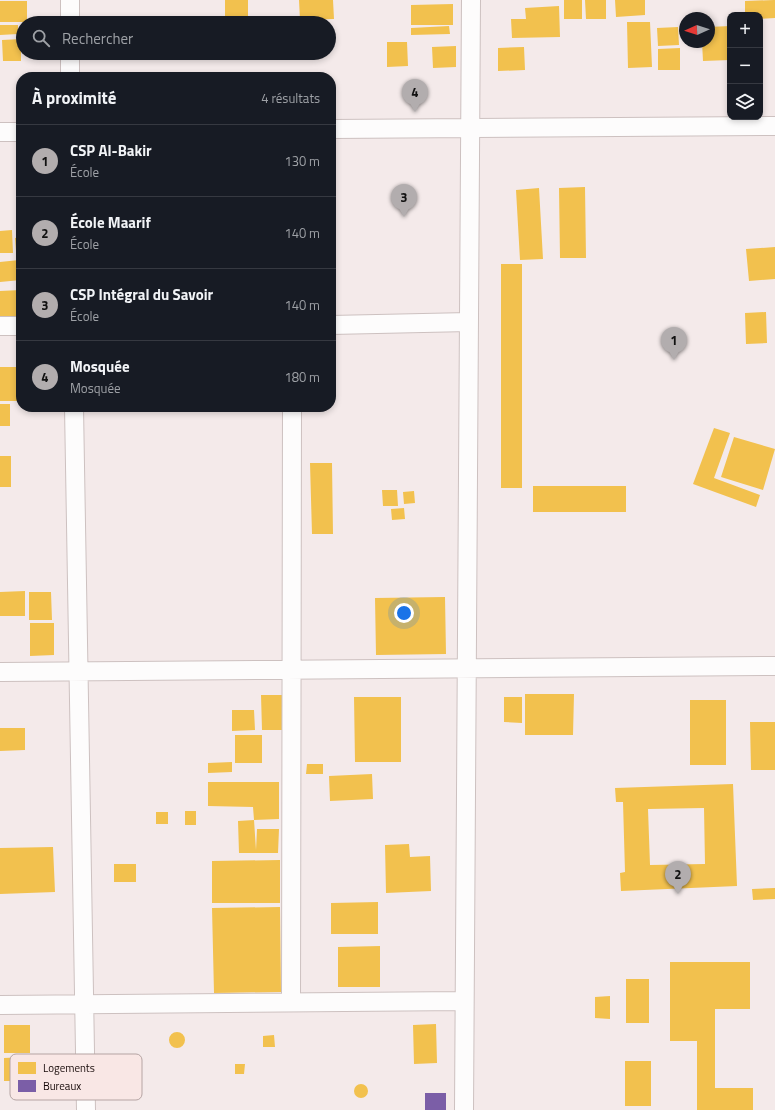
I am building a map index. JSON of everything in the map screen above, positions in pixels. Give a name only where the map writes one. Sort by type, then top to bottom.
[{"type":"street","points":[[70,0],[70,16]]},
{"type":"street","points":[[464,1110],[471,0]]},
{"type":"street","points":[[70,60],[70,72]]},
{"type":"street","points":[[336,129],[775,126]]},
{"type":"street","points":[[0,132],[16,132]]},
{"type":"street","points":[[336,325],[469,322]]},
{"type":"street","points":[[0,326],[16,326]]},
{"type":"street","points":[[74,412],[80,671],[85,1054]]},
{"type":"street","points":[[291,1002],[292,412]]},
{"type":"street","points":[[0,672],[775,666]]},
{"type":"street","points":[[0,1005],[464,1001]]},
{"type":"street","points":[[86,1100],[86,1110]]},
{"type":"building: Logements","points":[[225,0],[248,0],[248,16],[225,16]]},
{"type":"building: Logements","points":[[299,0],[333,0],[334,16],[300,16]]},
{"type":"building: Logements","points":[[564,0],[582,0],[582,19],[564,19]]},
{"type":"building: Logements","points":[[585,0],[606,0],[606,19],[586,19]]},
{"type":"building: Logements","points":[[615,0],[645,0],[645,15],[616,17]]},
{"type":"building: Logements","points":[[775,0],[775,18],[763,19],[763,12],[745,12],[745,1]]},
{"type":"building: Logements","points":[[0,1],[27,1],[27,16],[16,16],[16,22],[0,22]]},
{"type":"building: Logements","points":[[453,4],[453,25],[411,25],[411,5]]},
{"type":"building: Logements","points":[[559,6],[560,37],[512,38],[511,19],[526,19],[525,8]]},
{"type":"building: Logements","points":[[627,22],[650,22],[652,67],[628,68]]},
{"type":"building: Logements","points":[[0,25],[16,25],[16,34],[0,35]]},
{"type":"building: Logements","points":[[449,26],[450,34],[411,35],[411,28]]},
{"type":"building: Logements","points":[[727,26],[727,60],[703,61],[702,48],[715,48],[715,27]]},
{"type":"building: Logements","points":[[678,27],[679,45],[658,46],[657,28]]},
{"type":"building: Logements","points":[[16,39],[16,60],[21,61],[3,61],[2,40]]},
{"type":"building: Logements","points":[[387,42],[407,42],[408,66],[387,67]]},
{"type":"building: Logements","points":[[456,46],[456,67],[433,68],[432,47]]},
{"type":"building: Logements","points":[[524,47],[525,70],[498,71],[498,48]]},
{"type":"building: Logements","points":[[680,48],[680,70],[658,70],[658,49]]},
{"type":"building: Logements","points":[[585,187],[586,258],[560,258],[559,188]]},
{"type":"building: Logements","points":[[539,188],[543,259],[520,260],[516,190]]},
{"type":"building: Logements","points":[[12,230],[13,253],[0,253],[0,231]]},
{"type":"building: Logements","points":[[775,247],[775,279],[749,281],[746,249]]},
{"type":"building: Logements","points":[[16,260],[16,280],[0,282],[0,262]]},
{"type":"building: Logements","points":[[501,264],[522,264],[522,488],[501,488]]},
{"type":"building: Logements","points":[[16,290],[16,316],[0,318],[0,291]]},
{"type":"building: Logements","points":[[766,312],[767,343],[746,344],[745,313]]},
{"type":"building: Logements","points":[[0,367],[16,367],[16,401],[0,401]]},
{"type":"building: Logements","points":[[0,404],[10,404],[10,426],[0,426]]},
{"type":"building: Logements","points":[[714,428],[730,433],[714,478],[760,495],[756,507],[693,484]]},
{"type":"building: Logements","points":[[734,437],[775,449],[763,490],[721,477]]},
{"type":"building: Logements","points":[[0,456],[11,456],[11,487],[0,487]]},
{"type":"building: Logements","points":[[310,463],[332,463],[333,534],[312,534]]},
{"type":"building: Logements","points":[[533,486],[626,486],[626,512],[533,512]]},
{"type":"building: Logements","points":[[382,490],[397,490],[398,506],[383,506]]},
{"type":"building: Logements","points":[[414,491],[415,503],[404,504],[403,492]]},
{"type":"building: Logements","points":[[404,508],[405,519],[392,520],[391,509]]},
{"type":"building: Logements","points":[[25,591],[25,616],[0,616],[0,592]]},
{"type":"building: Logements","points":[[29,592],[51,592],[52,620],[29,620]]},
{"type":"building: Logements","points":[[445,597],[446,654],[376,655],[375,598]]},
{"type":"building: Logements","points":[[30,623],[54,623],[54,655],[30,656]]},
{"type":"building: Logements","points":[[525,694],[574,694],[573,735],[525,735]]},
{"type":"building: Logements","points":[[261,695],[283,695],[283,730],[262,730]]},
{"type":"building: Logements","points":[[354,697],[401,697],[401,762],[355,762]]},
{"type":"building: Logements","points":[[504,697],[522,697],[522,723],[504,722]]},
{"type":"building: Logements","points":[[690,700],[726,700],[726,765],[690,765]]},
{"type":"building: Logements","points":[[232,710],[254,710],[255,730],[232,731]]},
{"type":"building: Logements","points":[[750,722],[775,722],[775,770],[751,770]]},
{"type":"building: Logements","points":[[0,728],[25,728],[25,750],[0,751]]},
{"type":"building: Logements","points":[[235,735],[262,735],[262,763],[235,763]]},
{"type":"building: Logements","points":[[232,762],[232,772],[208,773],[208,763]]},
{"type":"building: Logements","points":[[307,764],[323,764],[323,774],[306,774]]},
{"type":"building: Logements","points":[[372,774],[373,799],[330,801],[329,776]]},
{"type":"building: Logements","points":[[208,782],[279,782],[279,819],[254,820],[253,807],[208,806]]},
{"type":"building: Logements","points":[[733,784],[737,886],[621,891],[620,873],[625,872],[623,802],[616,802],[615,788]],"holes":[[[704,808],[705,864],[650,865],[648,809]]]},
{"type":"building: Logements","points":[[185,811],[196,811],[196,825],[185,825]]},
{"type":"building: Logements","points":[[156,812],[168,812],[168,824],[156,824]]},
{"type":"building: Logements","points":[[254,820],[256,850],[257,829],[279,829],[278,853],[239,853],[238,821]]},
{"type":"building: Logements","points":[[409,844],[410,857],[430,856],[431,891],[386,893],[385,845]]},
{"type":"building: Logements","points":[[53,847],[55,892],[0,894],[0,848]]},
{"type":"building: Logements","points":[[280,860],[280,903],[212,903],[212,861]]},
{"type":"building: Logements","points":[[114,864],[136,864],[136,882],[114,882]]},
{"type":"building: Logements","points":[[775,888],[775,899],[753,900],[752,889]]},
{"type":"building: Logements","points":[[378,902],[378,934],[331,934],[331,903]]},
{"type":"building: Logements","points":[[280,907],[281,992],[214,993],[212,908]]},
{"type":"building: Logements","points":[[380,946],[380,987],[338,987],[338,947]]},
{"type":"building: Logements","points":[[670,962],[750,962],[750,1009],[715,1009],[715,1088],[753,1088],[753,1110],[697,1110],[697,1041],[670,1041]]},
{"type":"building: Logements","points":[[626,979],[649,979],[649,1023],[626,1023]]},
{"type":"building: Logements","points":[[610,996],[610,1019],[595,1018],[595,997]]},
{"type":"building: Logements","points":[[436,1024],[437,1063],[414,1064],[413,1025]]},
{"type":"building: Logements","points":[[4,1025],[30,1025],[30,1053],[4,1053]]},
{"type":"building: Logements","points":[[177,1032],[184,1037],[185,1040],[180,1047],[177,1048],[170,1043],[169,1040],[174,1033]]},
{"type":"building: Logements","points":[[274,1035],[275,1047],[263,1047],[263,1036]]},
{"type":"building: Logements","points":[[4,1058],[10,1058],[10,1081],[4,1081]]},
{"type":"building: Logements","points":[[625,1061],[651,1061],[651,1106],[625,1106]]},
{"type":"building: Logements","points":[[235,1064],[245,1064],[244,1074],[235,1074]]},
{"type":"building: Logements","points":[[358,1084],[364,1084],[368,1088],[368,1094],[364,1098],[358,1098],[354,1094],[354,1088]]},
{"type":"building: Bureaux","points":[[425,1093],[446,1093],[446,1110],[425,1110]]},
{"type":"place","name":"Mosquée","points":[[415,112]]},
{"type":"place","name":"CSP Intégral du Savoir","points":[[404,217]]},
{"type":"place","name":"CSP Al-Bakir","points":[[674,360]]},
{"type":"place","name":"École Maarif","points":[[678,894]]}]
